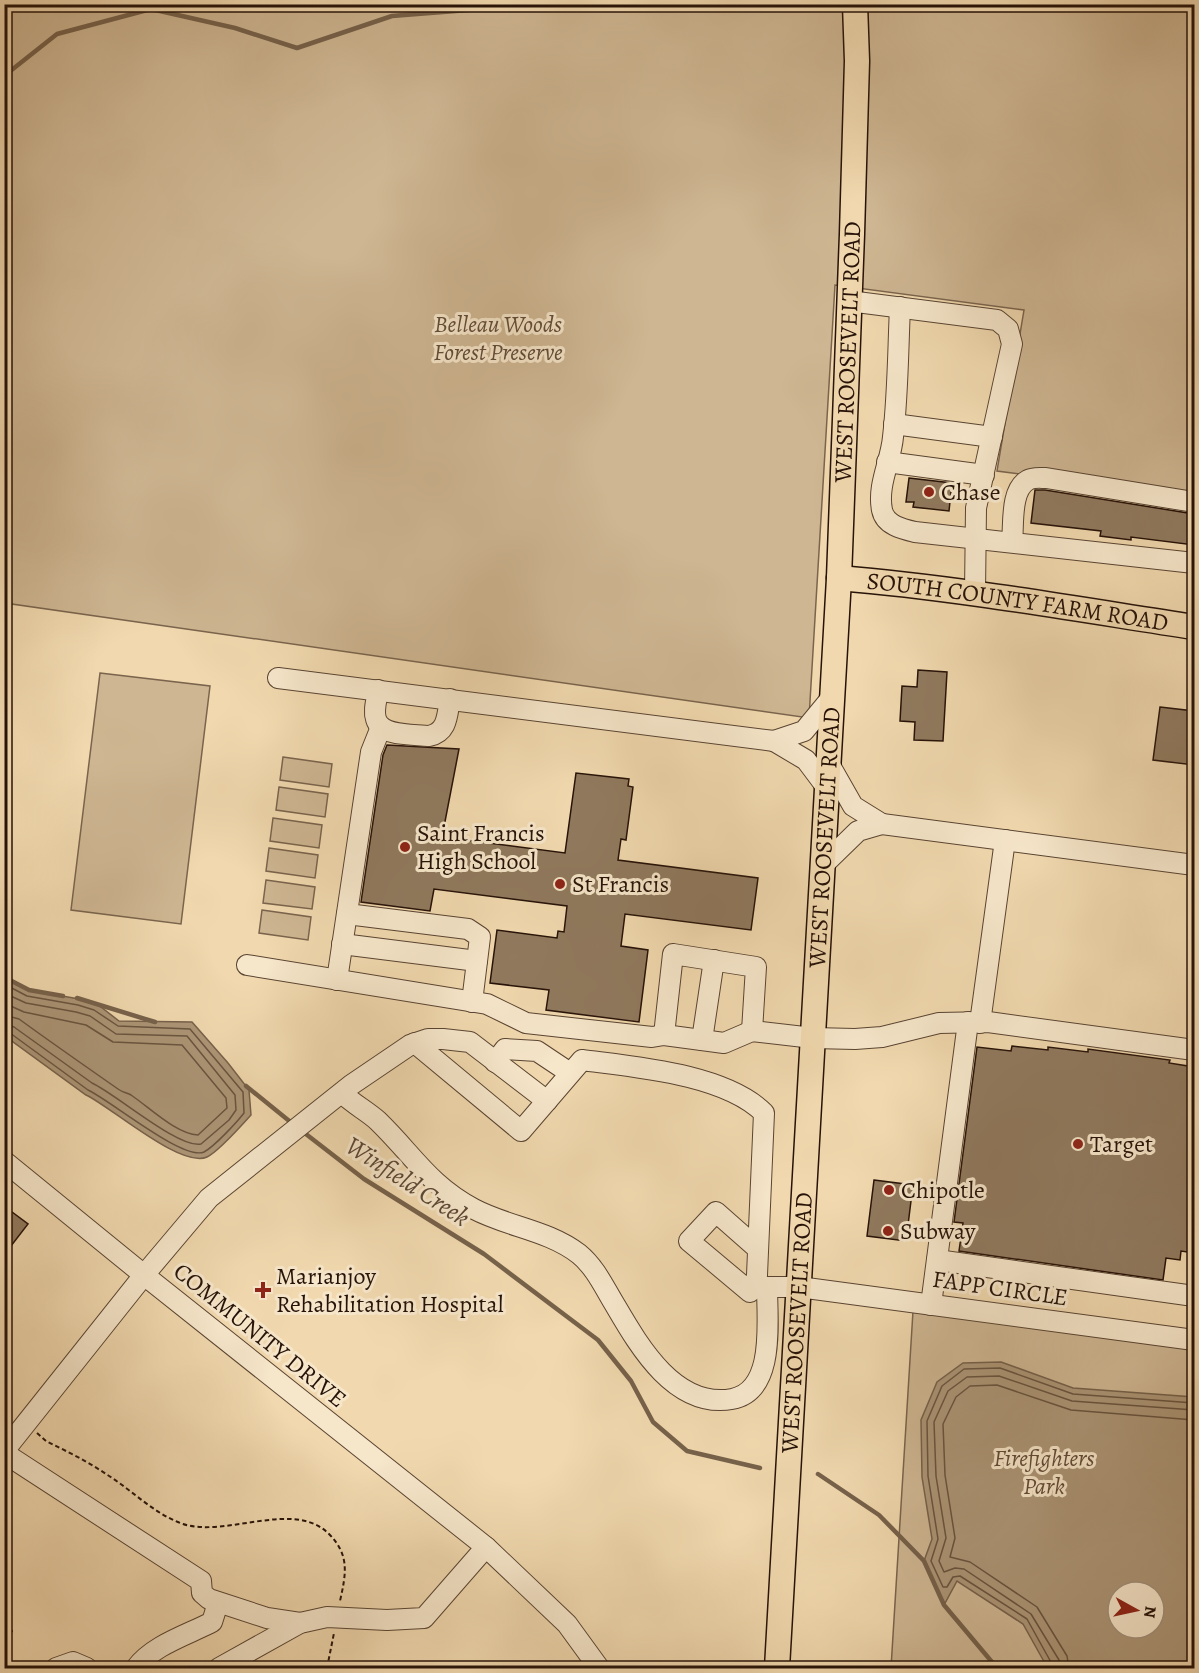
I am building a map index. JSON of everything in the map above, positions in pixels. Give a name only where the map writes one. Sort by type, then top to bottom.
[{"type":"main road","name":"WEST ROOSEVELT ROAD","points":[[777,1668],[839,578],[857,61],[855,4]]},
{"type":"main road","name":"SOUTH COUNTY FARM ROAD","points":[[839,578],[975,593],[1194,627]]},
{"type":"street","points":[[849,301],[997,320],[1008,329],[1012,344],[976,507],[975,593]]},
{"type":"street","points":[[900,307],[892,445],[882,491],[882,511],[888,520],[899,529],[1194,563]]},
{"type":"street","points":[[894,424],[992,437]]},
{"type":"street","points":[[887,462],[984,475]]},
{"type":"street","points":[[1012,542],[1016,496],[1020,486],[1030,478],[1046,478],[1194,502]]},
{"type":"street","points":[[278,678],[774,741],[806,760],[827,788]]},
{"type":"street","points":[[378,690],[375,717],[381,727],[392,731],[429,736],[435,735],[444,728],[450,699]]},
{"type":"street","points":[[774,741],[804,730],[832,697]]},
{"type":"street","points":[[337,980],[370,752],[381,727]]},
{"type":"street","points":[[828,762],[853,806],[882,824]]},
{"type":"street","points":[[822,866],[858,831],[882,824],[1194,865]]},
{"type":"street","points":[[931,1305],[974,1023],[1005,840]]},
{"type":"street","points":[[347,914],[468,928],[480,937],[472,1002]]},
{"type":"street","points":[[342,944],[477,962]]},
{"type":"street","points":[[664,1035],[674,954],[756,967],[752,1031]]},
{"type":"street","points":[[702,1040],[714,960]]},
{"type":"street","points":[[247,965],[487,1004],[526,1023],[652,1037],[664,1035],[724,1043],[752,1031],[813,1038],[882,1037],[939,1023],[988,1022],[1194,1050]]},
{"type":"street","points":[[300,1623],[267,1618],[208,1599],[202,1593],[201,1581],[4,1452],[144,1275],[209,1198],[342,1093],[410,1045],[443,1039],[470,1042],[547,1101]]},
{"type":"street","points":[[342,1093],[377,1120],[427,1176],[444,1190],[475,1210],[493,1218],[560,1241],[585,1259],[653,1362],[666,1376],[692,1394],[712,1399],[731,1399],[745,1393],[758,1381],[767,1344],[758,1250],[764,1113],[758,1107],[692,1077],[663,1070],[582,1060],[521,1131],[415,1044]]},
{"type":"street","points":[[495,1062],[505,1050],[537,1051],[570,1073]]},
{"type":"street","name":"COMMUNITY DRIVE","points":[[4,1161],[486,1547],[567,1624],[599,1668]]},
{"type":"street","points":[[758,1250],[716,1212],[689,1241],[750,1292],[761,1287]]},
{"type":"street","points":[[937,1260],[1194,1296]]},
{"type":"street","name":"FAPP CIRCLE","points":[[761,1287],[799,1287],[1194,1340]]},
{"type":"street","points":[[219,1668],[300,1623],[327,1617],[387,1620],[424,1618],[486,1547]]},
{"type":"street","points":[[136,1668],[142,1660],[163,1646],[212,1622],[218,1603]]},
{"type":"street","points":[[56,1668],[73,1662],[87,1668]]},
{"type":"path","points":[[26,1424],[46,1441],[106,1474],[164,1516],[184,1525],[207,1527],[270,1520],[304,1520],[323,1528],[341,1545],[345,1565],[345,1582],[327,1668]]},
{"type":"path","points":[[4,1625],[12,1631],[4,1642]]},
{"type":"path","points":[[4,1663],[12,1668]]},
{"type":"green space","name":"Belleau Woods Forest Preserve","points":[[5,5],[1194,5],[1194,497],[997,471],[1024,310],[835,285],[809,718],[5,603]]},
{"type":"green space","points":[[100,673],[210,686],[181,924],[71,910]]},
{"type":"green space","points":[[283,757],[332,764],[329,787],[280,780]]},
{"type":"green space","points":[[279,787],[328,794],[325,817],[276,810]]},
{"type":"green space","points":[[273,818],[322,825],[319,848],[270,841]]},
{"type":"green space","points":[[269,848],[318,855],[315,878],[266,871]]},
{"type":"green space","points":[[266,880],[315,887],[312,909],[263,903]]},
{"type":"green space","points":[[262,910],[311,917],[308,940],[259,933]]},
{"type":"green space","name":"Firefighters Park","points":[[913,1311],[1194,1349],[1194,1668],[891,1668]]},
{"type":"water","points":[[5,977],[29,990],[97,1004],[119,1021],[192,1022],[249,1090],[251,1115],[207,1157],[195,1158],[164,1146],[86,1095],[5,1036]]},
{"type":"water","name":"Firefighters Park","points":[[1001,1362],[1073,1388],[1194,1397],[1194,1668],[1050,1668],[1047,1667],[1023,1624],[957,1581],[944,1605],[924,1561],[932,1539],[922,1477],[921,1420],[937,1382],[963,1363]]},
{"type":"building","name":"Chase","points":[[909,478],[952,483],[949,511],[913,507],[914,502],[906,502]]},
{"type":"building","points":[[1035,490],[1194,514],[1194,545],[1131,537],[1131,540],[1100,536],[1101,531],[1031,523]]},
{"type":"building","points":[[918,670],[947,672],[943,741],[914,740],[915,722],[900,721],[902,686],[917,687]]},
{"type":"building","points":[[1160,707],[1194,711],[1194,765],[1153,760]]},
{"type":"building","name":"St Francis","points":[[387,745],[459,749],[442,837],[565,853],[576,773],[629,779],[628,786],[633,787],[626,840],[621,839],[618,860],[758,878],[751,930],[625,914],[621,946],[648,950],[639,1022],[546,1010],[549,990],[490,983],[497,930],[557,938],[558,931],[564,932],[567,906],[434,889],[430,911],[361,902],[383,755]]},
{"type":"building","name":"Target","points":[[1012,1046],[1048,1050],[1048,1047],[1088,1052],[1088,1049],[1170,1060],[1169,1063],[1194,1067],[1194,1253],[1181,1251],[1180,1260],[1166,1258],[1163,1280],[959,1251],[963,1223],[954,1222],[977,1047],[1011,1051]]},
{"type":"building","points":[[874,1180],[913,1185],[906,1241],[867,1236]]},
{"type":"building","points":[[4,1206],[28,1224],[4,1255]]},
{"type":"waterway","name":"Winfield Creek","points":[[4,76],[57,34],[151,9],[235,28],[297,48],[392,16],[544,4]]},
{"type":"waterway","name":"Winfield Creek","points":[[4,558],[4,571]]},
{"type":"waterway","name":"Winfield Creek","points":[[4,977],[29,990],[63,996]]},
{"type":"waterway","name":"Winfield Creek","points":[[77,998],[155,1022]]},
{"type":"waterway","name":"Winfield Creek","points":[[246,1086],[293,1124]]},
{"type":"waterway","name":"Winfield Creek","points":[[302,1131],[364,1179],[484,1254],[598,1340],[631,1381],[653,1422],[687,1451],[760,1468]]},
{"type":"waterway","name":"Winfield Creek","points":[[818,1474],[879,1515],[924,1561],[944,1605],[997,1668]]},
{"type":"place","name":"Chase","points":[[929,492]]},
{"type":"place","name":"Saint Francis High School","points":[[405,847]]},
{"type":"place","name":"St Francis","points":[[560,884]]},
{"type":"place","name":"Target","points":[[1078,1144]]},
{"type":"place","name":"Chipotle","points":[[889,1190]]},
{"type":"place","name":"Subway","points":[[888,1231]]},
{"type":"place","name":"Marianjoy Rehabilitation Hospital","points":[[263,1290]]}]
